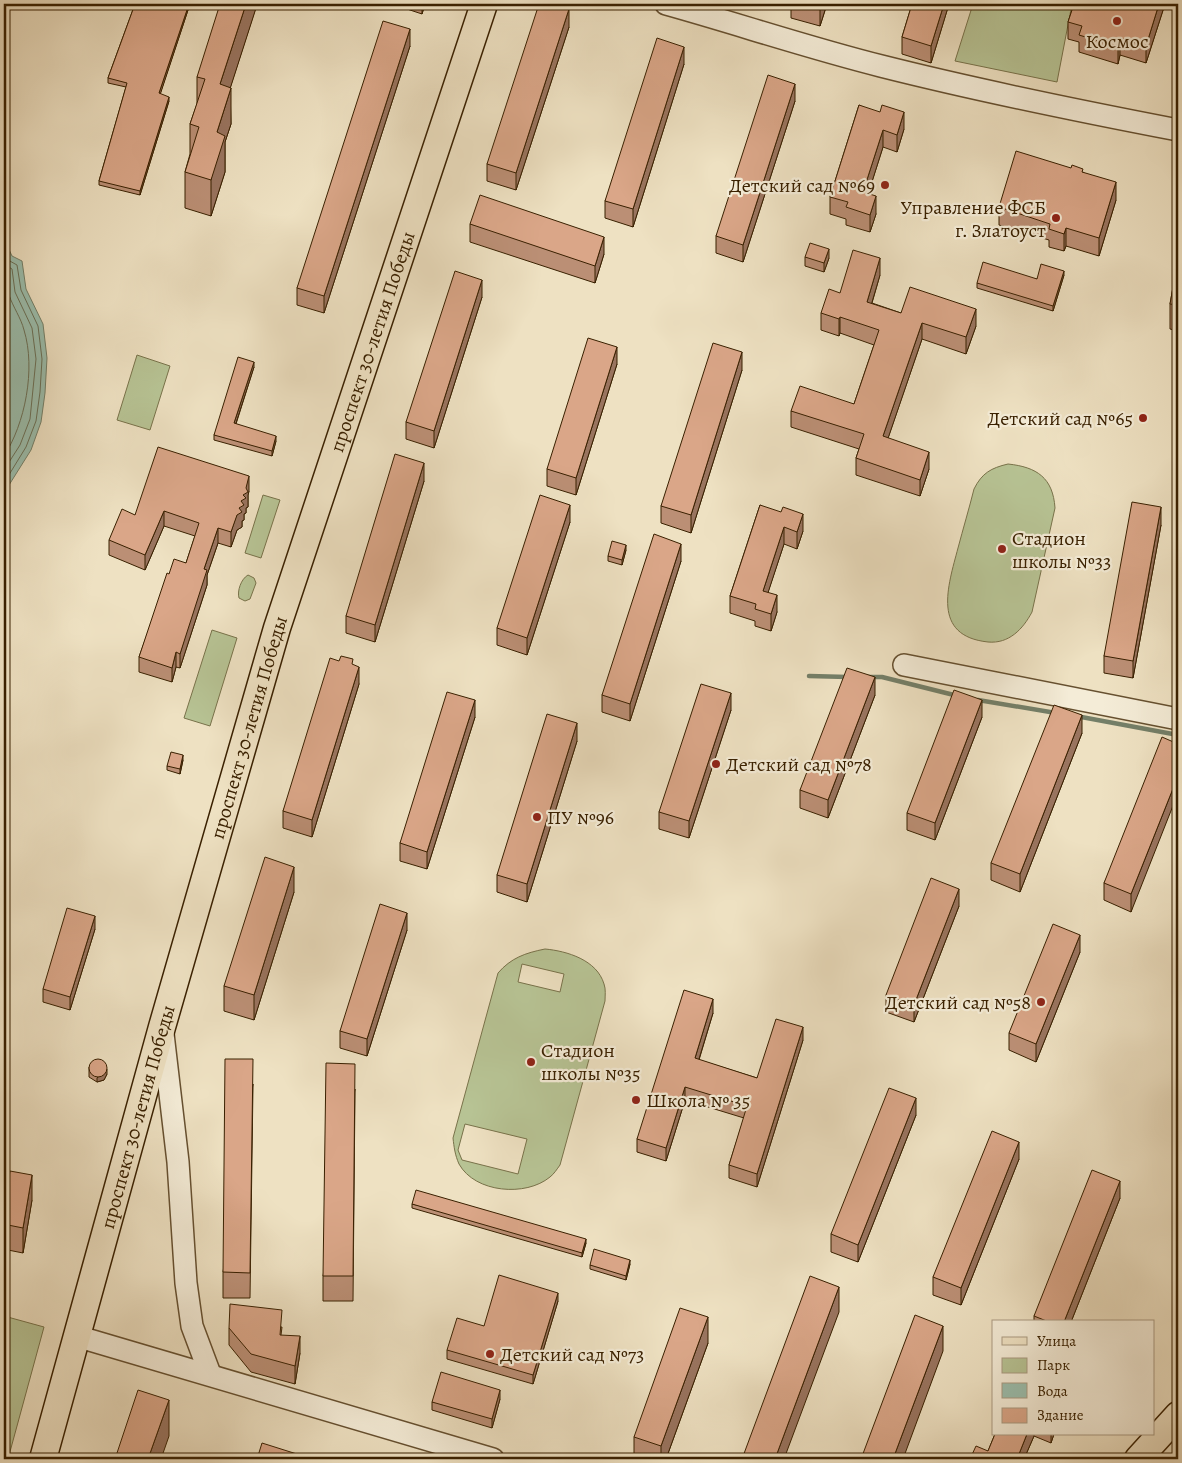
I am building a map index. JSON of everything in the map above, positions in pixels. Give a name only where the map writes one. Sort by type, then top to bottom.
[{"type":"main road","name":"проспект 30-летия Победы","points":[[43,1459],[162,1027],[277,628],[484,4]]},
{"type":"main road","points":[[1138,1459],[1178,1415]]},
{"type":"street","points":[[666,4],[917,75],[1014,98],[1178,130]]},
{"type":"street","points":[[904,665],[1178,719]]},
{"type":"street","points":[[162,1027],[178,1162],[186,1282],[192,1326],[210,1374]]},
{"type":"street","points":[[76,1336],[493,1459]]},
{"type":"green space","points":[[973,4],[1072,4],[1057,82],[955,61]]},
{"type":"green space","points":[[137,355],[170,366],[150,430],[117,420]]},
{"type":"green space","name":"Стадион школы №33","points":[[1008,464],[1027,468],[1042,476],[1051,489],[1055,508],[1032,612],[1020,629],[1009,638],[1002,641],[988,642],[970,638],[958,630],[951,620],[948,607],[948,593],[950,578],[974,489],[980,479],[988,472]]},
{"type":"green space","points":[[263,495],[280,500],[261,558],[245,553]]},
{"type":"green space","points":[[248,575],[254,578],[256,583],[250,599],[245,601],[239,598],[239,592],[240,585]]},
{"type":"green space","points":[[212,630],[237,638],[210,726],[184,718]]},
{"type":"green space","name":"Стадион школы №35","points":[[545,949],[563,952],[580,958],[595,969],[605,986],[605,1001],[560,1165],[551,1176],[540,1183],[528,1187],[502,1189],[488,1186],[467,1174],[459,1164],[453,1138],[498,973],[513,960],[525,954]],"holes":[[[522,964],[564,974],[560,992],[518,982]],[[465,1124],[527,1139],[518,1174],[462,1160],[458,1150]]]},
{"type":"green space","points":[[4,1316],[44,1327],[8,1459],[4,1459]]},
{"type":"water","points":[[4,239],[12,256],[22,261],[26,289],[43,324],[47,358],[41,422],[31,450],[4,493]]},
{"type":"building","points":[[135,4],[189,4],[159,93],[169,97],[140,191],[99,181],[127,83],[108,78]]},
{"type":"building","points":[[220,4],[246,4],[220,84],[231,88],[217,132],[225,136],[211,180],[185,172],[199,127],[190,124],[205,79],[197,77]]},
{"type":"building","points":[[539,4],[551,4],[569,9],[516,173],[487,164]]},
{"type":"building","points":[[802,4],[822,4],[820,9]]},
{"type":"building","points":[[912,4],[944,4],[931,46],[902,37]]},
{"type":"building","name":"Космос","points":[[1074,4],[1159,4],[1146,46],[1120,38],[1118,47],[1079,35],[1082,26],[1068,22]]},
{"type":"building","points":[[383,21],[410,29],[324,296],[297,288]]},
{"type":"building","points":[[657,38],[684,47],[633,209],[605,201]]},
{"type":"building","points":[[768,75],[795,84],[743,245],[716,236]]},
{"type":"building","points":[[859,105],[880,112],[882,105],[904,112],[897,135],[883,130],[863,192],[876,196],[870,215],[846,207],[848,202],[830,197]]},
{"type":"building","name":"Управление ФСБ г. Златоуст","points":[[1016,151],[1071,168],[1072,165],[1083,169],[1082,172],[1116,182],[1099,238],[1066,228],[1064,234],[1049,229],[1050,224],[999,207]]},
{"type":"building","points":[[480,195],[604,237],[595,266],[470,224]]},
{"type":"building","points":[[810,243],[829,249],[824,263],[805,257]]},
{"type":"building","points":[[853,250],[880,258],[867,302],[901,313],[910,287],[976,309],[966,337],[922,323],[883,436],[929,452],[920,480],[856,458],[864,434],[791,411],[800,386],[854,404],[879,330],[840,317],[839,319],[821,313],[829,289],[840,293]]},
{"type":"building","points":[[1178,259],[1178,305],[1170,304]]},
{"type":"building","points":[[983,262],[1037,279],[1041,264],[1064,271],[1053,306],[977,283]]},
{"type":"building","points":[[455,271],[482,280],[434,431],[406,422]]},
{"type":"building","points":[[588,338],[617,347],[576,478],[547,469]]},
{"type":"building","points":[[713,343],[742,352],[691,515],[661,506]]},
{"type":"building","points":[[238,357],[254,362],[234,423],[276,436],[272,451],[214,435]]},
{"type":"building","points":[[158,447],[249,476],[246,488],[248,492],[243,495],[246,498],[241,501],[244,505],[239,508],[242,512],[237,515],[231,532],[218,528],[204,569],[207,570],[180,654],[176,652],[172,668],[139,657],[167,573],[169,574],[174,559],[186,563],[199,523],[164,511],[145,555],[109,540],[122,509],[135,515]]},
{"type":"building","points":[[395,454],[424,463],[375,625],[346,616]]},
{"type":"building","points":[[540,495],[570,505],[527,638],[497,628]]},
{"type":"building","points":[[1132,502],[1161,507],[1133,661],[1104,656]]},
{"type":"building","points":[[760,505],[781,512],[783,507],[803,514],[797,532],[784,527],[763,591],[777,595],[771,614],[755,609],[756,604],[730,596]]},
{"type":"building","points":[[654,534],[681,544],[630,704],[602,695]]},
{"type":"building","points":[[612,541],[626,545],[622,560],[608,556]]},
{"type":"building","points":[[341,656],[353,659],[352,664],[359,667],[312,820],[283,811],[330,658],[339,661]]},
{"type":"building","points":[[847,668],[875,677],[828,800],[800,790]]},
{"type":"building","name":"Детский сад №78","points":[[701,684],[731,693],[689,821],[659,812]]},
{"type":"building","points":[[954,690],[982,700],[935,823],[907,813]]},
{"type":"building","points":[[447,692],[475,700],[427,852],[400,843]]},
{"type":"building","points":[[1054,705],[1082,715],[1020,874],[991,863]]},
{"type":"building","name":"ПУ №96","points":[[547,714],[577,723],[527,884],[497,875]]},
{"type":"building","points":[[1162,737],[1178,744],[1178,776],[1131,894],[1104,883]]},
{"type":"building","points":[[171,752],[183,755],[180,769],[167,766]]},
{"type":"building","points":[[265,857],[294,867],[254,995],[224,986]]},
{"type":"building","points":[[931,878],[959,889],[914,1005],[886,995]]},
{"type":"building","points":[[380,904],[407,913],[367,1039],[340,1031]]},
{"type":"building","points":[[67,908],[95,916],[70,997],[43,989]]},
{"type":"building","points":[[1053,924],[1080,935],[1036,1044],[1009,1033]]},
{"type":"building","points":[[684,990],[713,999],[695,1058],[757,1078],[776,1019],[803,1027],[757,1174],[729,1165],[747,1106],[685,1087],[666,1148],[637,1139]]},
{"type":"building","points":[[98,1059],[104,1062],[107,1068],[104,1074],[98,1077],[92,1074],[89,1068],[92,1062]]},
{"type":"building","points":[[225,1059],[253,1059],[250,1273],[223,1272]]},
{"type":"building","points":[[326,1063],[355,1064],[353,1276],[323,1276]]},
{"type":"building","points":[[889,1088],[916,1098],[858,1245],[831,1234]]},
{"type":"building","points":[[992,1131],[1019,1142],[961,1288],[933,1277]]},
{"type":"building","points":[[1178,1168],[1178,1179],[1175,1178]]},
{"type":"building","points":[[1092,1170],[1120,1181],[1065,1320],[1044,1320],[1034,1316]]},
{"type":"building","points":[[10,1171],[32,1175],[23,1228],[8,1225],[9,1219],[4,1218],[4,1177],[9,1177]]},
{"type":"building","points":[[416,1190],[586,1239],[582,1253],[412,1204]]},
{"type":"building","points":[[594,1249],[630,1260],[626,1276],[590,1265]]},
{"type":"building","points":[[499,1275],[558,1293],[533,1375],[447,1350],[457,1318],[484,1326]]},
{"type":"building","points":[[810,1276],[839,1287],[775,1459],[742,1459]]},
{"type":"building","points":[[230,1304],[282,1310],[280,1335],[300,1336],[295,1366],[251,1354],[229,1328]]},
{"type":"building","points":[[680,1308],[708,1317],[661,1446],[634,1437]]},
{"type":"building","points":[[915,1315],[943,1326],[893,1459],[861,1459]]},
{"type":"building","points":[[441,1372],[500,1390],[492,1419],[432,1402]]},
{"type":"building","points":[[138,1390],[169,1400],[148,1459],[115,1459]]},
{"type":"building","points":[[994,1436],[1026,1436],[1017,1459],[1008,1459],[1001,1456],[1000,1459],[970,1459],[976,1446],[988,1451]]},
{"type":"building","points":[[262,1443],[300,1455],[299,1459],[257,1459]]},
{"type":"waterway","points":[[809,676],[848,677]]},
{"type":"waterway","points":[[868,677],[882,677],[958,696]]},
{"type":"waterway","points":[[978,700],[1056,713]]},
{"type":"waterway","points":[[1076,716],[1178,735]]},
{"type":"place","name":"Космос","points":[[1117,21]]},
{"type":"place","name":"Детский сад №69","points":[[885,185]]},
{"type":"place","name":"Управление ФСБ г. Златоуст","points":[[1056,218]]},
{"type":"place","name":"Детский сад №65","points":[[1143,418]]},
{"type":"place","name":"Стадион школы №33","points":[[1002,549]]},
{"type":"place","name":"Детский сад №78","points":[[716,764]]},
{"type":"place","name":"ПУ №96","points":[[537,817]]},
{"type":"place","name":"Детский сад №58","points":[[1041,1002]]},
{"type":"place","name":"Стадион школы №35","points":[[531,1062]]},
{"type":"place","name":"Школа № 35","points":[[636,1100]]},
{"type":"place","name":"Детский сад №73","points":[[490,1354]]}]
